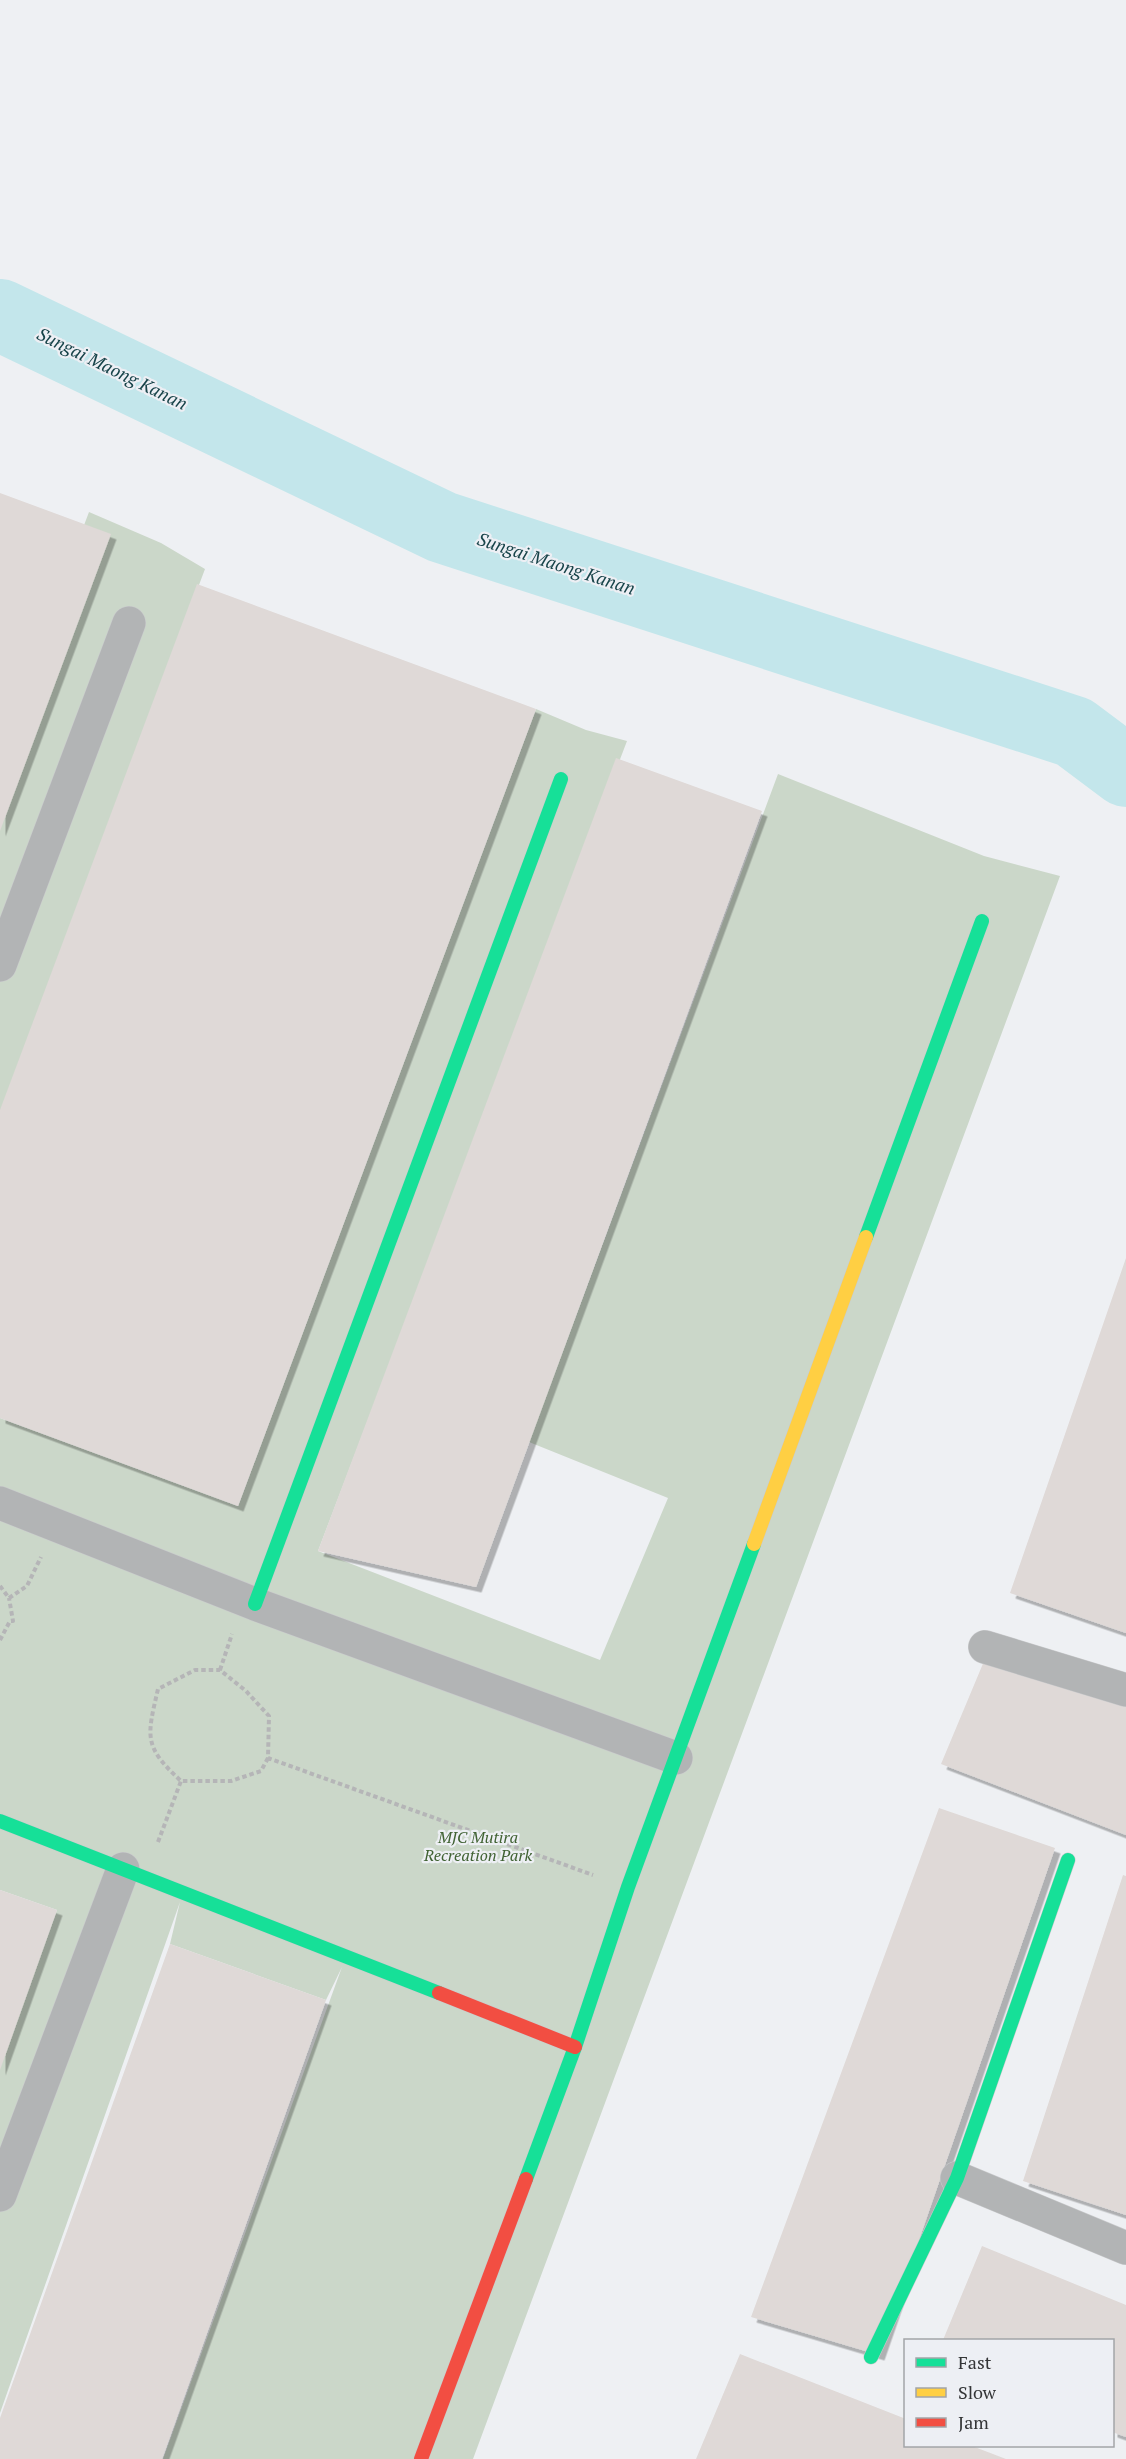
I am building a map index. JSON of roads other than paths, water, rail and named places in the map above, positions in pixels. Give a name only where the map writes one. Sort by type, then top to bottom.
[{"type":"street","points":[[0,965],[129,623]]},
{"type":"street","points":[[255,1604],[561,778]]},
{"type":"street","points":[[421,2459],[575,2047],[628,1887],[982,921]]},
{"type":"street","points":[[0,1503],[255,1604],[676,1758]]},
{"type":"street","points":[[986,1647],[1126,1690]]},
{"type":"street","points":[[0,1821],[575,2047]]},
{"type":"street","points":[[871,2357],[957,2178],[1068,1860]]},
{"type":"street","points":[[0,2195],[134,1873]]},
{"type":"street","points":[[957,2178],[1126,2248]]},
{"type":"waterway","name":"Sungai Maong Kanan","points":[[0,315],[442,527],[1074,732],[1126,771]]},
{"type":"park label","name":"MJC Mutira Recreation Park","points":[[478,1846]]}]
